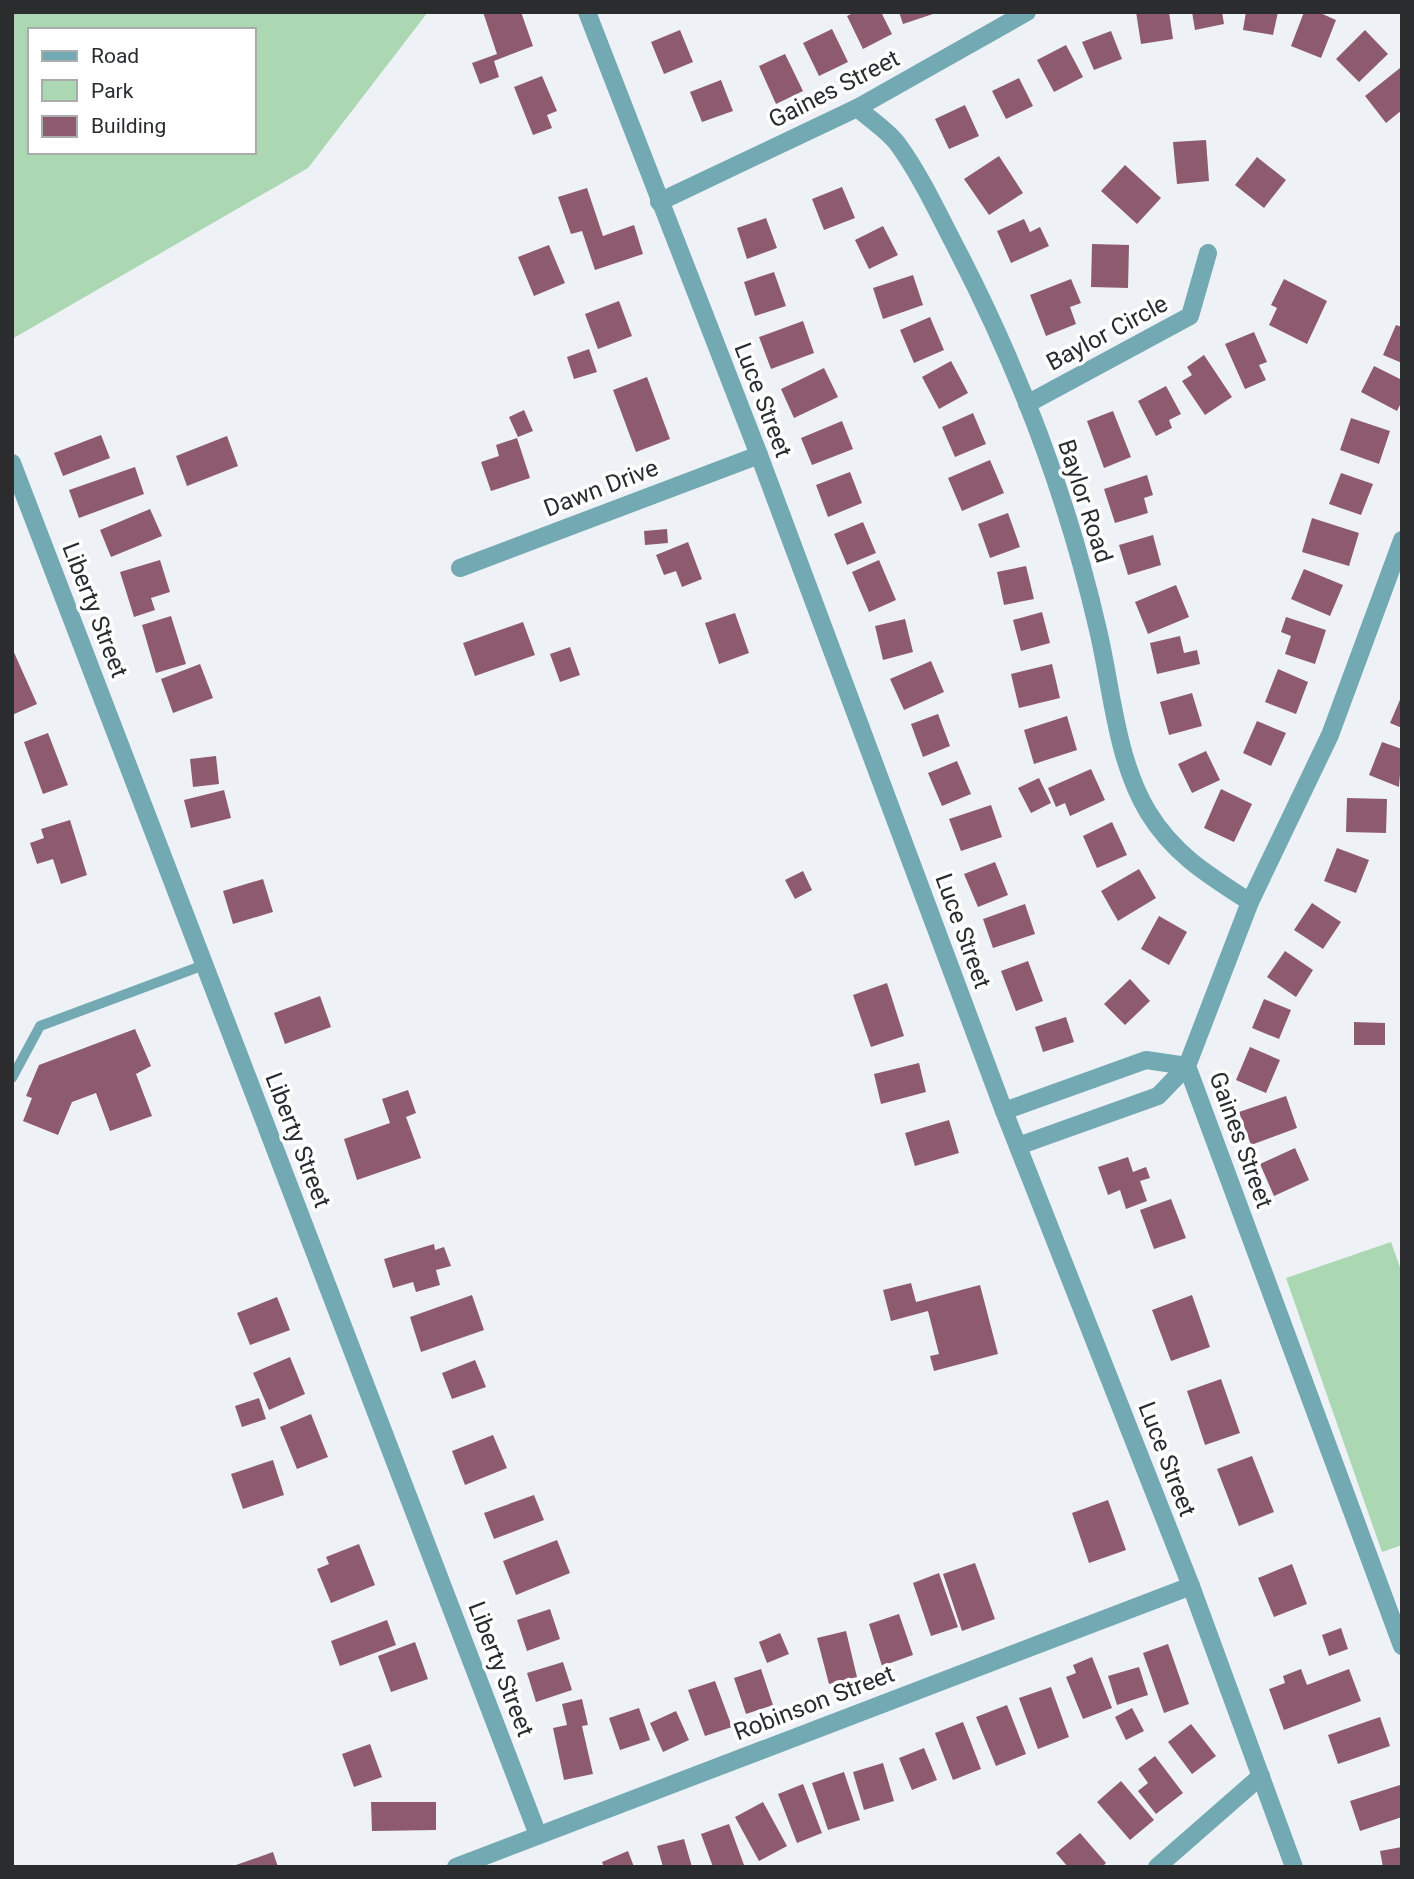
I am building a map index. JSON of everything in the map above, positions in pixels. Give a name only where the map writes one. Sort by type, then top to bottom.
[{"type":"street","name":"Luce Street","points":[[587,12],[759,455],[1004,1111],[1191,1586],[1294,1867]]},
{"type":"street","name":"Gaines Street","points":[[659,202],[858,108],[1027,12]]},
{"type":"street","name":"Baylor Road","points":[[858,108],[896,142],[927,191],[994,323],[1067,514],[1098,628],[1126,760],[1148,812],[1186,860],[1250,902]]},
{"type":"street","name":"Baylor Circle","points":[[1027,404],[1190,316],[1208,253]]},
{"type":"street","name":"Dawn Drive","points":[[460,568],[759,455]]},
{"type":"street","name":"Liberty Street","points":[[12,463],[538,1835]]},
{"type":"street","name":"Gaines Street","points":[[1402,540],[1330,735],[1250,902],[1187,1066],[1402,1646]]},
{"type":"street","points":[[1004,1111],[1146,1060],[1187,1066]]},
{"type":"street","points":[[1018,1146],[1158,1096],[1187,1066]]},
{"type":"street","name":"Robinson Street","points":[[456,1867],[1191,1586]]},
{"type":"street","points":[[1157,1867],[1261,1776]]},
{"type":"lane","points":[[12,1078],[40,1026],[204,965]]},
{"type":"green space","points":[[12,12],[428,12],[308,168],[12,339]]},
{"type":"green space","points":[[1391,1242],[1402,1273],[1402,1545],[1382,1552],[1286,1278]]},
{"type":"building","points":[[483,12],[521,12],[533,46],[494,61],[499,77],[480,84],[472,63],[497,54]]},
{"type":"building","points":[[855,12],[881,12],[892,34],[863,49],[847,16]]},
{"type":"building","points":[[899,12],[936,12],[936,13],[903,24]]},
{"type":"building","points":[[1136,12],[1169,12],[1173,39],[1141,44]]},
{"type":"building","points":[[1192,12],[1222,12],[1224,24],[1195,30]]},
{"type":"building","points":[[1246,12],[1278,12],[1273,35],[1243,30]]},
{"type":"building","points":[[1304,12],[1318,12],[1336,20],[1321,58],[1291,46]]},
{"type":"building","points":[[832,29],[848,62],[819,76],[803,43]]},
{"type":"building","points":[[680,30],[693,62],[664,74],[651,42]]},
{"type":"building","points":[[1365,30],[1388,54],[1359,82],[1336,59]]},
{"type":"building","points":[[1111,31],[1122,59],[1094,70],[1082,42]]},
{"type":"building","points":[[1066,45],[1083,77],[1054,92],[1037,60]]},
{"type":"building","points":[[785,54],[803,91],[776,104],[759,66]]},
{"type":"building","points":[[1400,68],[1402,110],[1386,123],[1365,96]]},
{"type":"building","points":[[542,76],[557,111],[547,115],[552,128],[533,135],[514,87]]},
{"type":"building","points":[[1019,78],[1033,106],[1006,119],[992,91]]},
{"type":"building","points":[[721,80],[733,111],[702,122],[690,92]]},
{"type":"building","points":[[965,105],[979,136],[949,149],[935,119]]},
{"type":"building","points":[[1206,140],[1209,181],[1177,184],[1173,142]]},
{"type":"building","points":[[999,156],[1023,193],[989,215],[964,179]]},
{"type":"building","points":[[1257,157],[1286,180],[1264,208],[1235,185]]},
{"type":"building","points":[[1125,165],[1161,198],[1137,224],[1101,191]]},
{"type":"building","points":[[842,187],[855,218],[824,230],[812,199]]},
{"type":"building","points":[[587,188],[603,236],[634,225],[643,254],[595,270],[582,231],[571,234],[558,197]]},
{"type":"building","points":[[766,218],[777,248],[747,259],[737,228]]},
{"type":"building","points":[[1024,219],[1030,232],[1040,227],[1049,246],[1011,263],[997,231]]},
{"type":"building","points":[[883,226],[898,255],[869,269],[855,240]]},
{"type":"building","points":[[1092,244],[1129,245],[1128,288],[1091,287]]},
{"type":"building","points":[[549,245],[565,283],[534,296],[518,257]]},
{"type":"building","points":[[774,272],[786,306],[755,316],[744,282]]},
{"type":"building","points":[[913,275],[923,305],[883,319],[873,288]]},
{"type":"building","points":[[1071,279],[1081,303],[1070,307],[1076,324],[1046,336],[1030,295]]},
{"type":"building","points":[[1284,279],[1327,301],[1307,344],[1269,325],[1277,308],[1271,305]]},
{"type":"building","points":[[619,301],[632,336],[598,349],[585,314]]},
{"type":"building","points":[[930,317],[944,350],[914,363],[900,330]]},
{"type":"building","points":[[803,321],[814,353],[771,369],[759,337]]},
{"type":"building","points":[[1396,325],[1402,327],[1402,363],[1383,355]]},
{"type":"building","points":[[1254,332],[1267,362],[1259,365],[1266,380],[1245,389],[1225,344]]},
{"type":"building","points":[[589,349],[597,372],[574,379],[567,357]]},
{"type":"building","points":[[1204,355],[1232,397],[1205,415],[1182,381],[1192,375],[1187,367]]},
{"type":"building","points":[[951,361],[968,393],[939,409],[922,377]]},
{"type":"building","points":[[1374,366],[1402,380],[1402,401],[1397,411],[1361,392]]},
{"type":"building","points":[[824,368],[838,397],[794,418],[781,389]]},
{"type":"building","points":[[647,377],[670,439],[636,452],[613,390]]},
{"type":"building","points":[[1166,386],[1181,414],[1169,420],[1172,428],[1156,436],[1138,401]]},
{"type":"building","points":[[524,410],[533,431],[518,437],[509,417]]},
{"type":"building","points":[[1113,411],[1131,457],[1104,468],[1087,421]]},
{"type":"building","points":[[973,413],[986,444],[955,457],[942,427]]},
{"type":"building","points":[[1351,418],[1390,431],[1379,464],[1340,450]]},
{"type":"building","points":[[842,421],[853,449],[812,465],[801,438]]},
{"type":"building","points":[[101,435],[110,458],[63,476],[54,453]]},
{"type":"building","points":[[227,436],[238,466],[187,486],[176,456]]},
{"type":"building","points":[[517,438],[530,478],[491,491],[481,462],[499,456],[496,445]]},
{"type":"building","points":[[990,460],[1004,493],[962,511],[948,478]]},
{"type":"building","points":[[135,467],[144,494],[79,518],[69,490]]},
{"type":"building","points":[[850,472],[862,503],[828,517],[816,485]]},
{"type":"building","points":[[1341,473],[1373,484],[1361,515],[1329,504]]},
{"type":"building","points":[[1147,475],[1153,495],[1144,498],[1148,513],[1115,523],[1104,489]]},
{"type":"building","points":[[150,509],[162,536],[111,557],[100,530]]},
{"type":"building","points":[[1008,513],[1020,547],[990,558],[978,524]]},
{"type":"building","points":[[1312,518],[1359,533],[1349,566],[1302,552]]},
{"type":"building","points":[[863,522],[876,553],[847,565],[834,534]]},
{"type":"building","points":[[667,529],[668,543],[645,545],[644,531]]},
{"type":"building","points":[[1153,535],[1161,565],[1128,575],[1119,545]]},
{"type":"building","points":[[688,542],[702,579],[682,587],[676,571],[664,575],[656,555]]},
{"type":"building","points":[[160,560],[170,592],[151,598],[155,610],[134,617],[120,572]]},
{"type":"building","points":[[879,560],[896,600],[869,612],[852,572]]},
{"type":"building","points":[[1026,566],[1034,599],[1004,605],[997,572]]},
{"type":"building","points":[[1304,569],[1343,585],[1330,616],[1291,599]]},
{"type":"building","points":[[1176,585],[1189,617],[1148,634],[1135,602]]},
{"type":"building","points":[[1042,612],[1050,643],[1021,651],[1013,620]]},
{"type":"building","points":[[735,613],[749,653],[719,664],[705,623]]},
{"type":"building","points":[[171,616],[186,664],[156,673],[142,625]]},
{"type":"building","points":[[1286,617],[1326,630],[1315,664],[1285,654],[1291,636],[1281,632]]},
{"type":"building","points":[[905,619],[913,652],[883,660],[875,626]]},
{"type":"building","points":[[523,622],[535,655],[475,676],[463,643]]},
{"type":"building","points":[[1180,636],[1184,653],[1197,650],[1200,664],[1157,674],[1150,643]]},
{"type":"building","points":[[570,647],[580,675],[560,682],[550,654]]},
{"type":"building","points":[[12,648],[37,704],[12,715]]},
{"type":"building","points":[[931,661],[944,692],[904,710],[890,679]]},
{"type":"building","points":[[200,664],[213,698],[173,713],[161,679]]},
{"type":"building","points":[[1052,664],[1060,698],[1019,708],[1011,674]]},
{"type":"building","points":[[1278,669],[1308,682],[1296,714],[1265,702]]},
{"type":"building","points":[[1192,693],[1202,726],[1169,735],[1160,702]]},
{"type":"building","points":[[1402,695],[1402,728],[1390,723]]},
{"type":"building","points":[[938,714],[950,746],[923,757],[911,724]]},
{"type":"building","points":[[1067,716],[1077,750],[1034,764],[1024,730]]},
{"type":"building","points":[[1257,721],[1286,733],[1271,766],[1243,753]]},
{"type":"building","points":[[48,733],[68,785],[43,794],[24,742]]},
{"type":"building","points":[[1382,742],[1402,749],[1399,787],[1369,775]]},
{"type":"building","points":[[1206,751],[1220,780],[1192,793],[1178,764]]},
{"type":"building","points":[[216,756],[219,784],[193,787],[190,759]]},
{"type":"building","points":[[957,761],[971,794],[942,806],[928,773]]},
{"type":"building","points":[[1091,769],[1105,800],[1070,816],[1065,803],[1056,807],[1048,788]]},
{"type":"building","points":[[1039,778],[1051,803],[1031,813],[1018,788]]},
{"type":"building","points":[[1221,789],[1252,804],[1234,842],[1204,828]]},
{"type":"building","points":[[224,790],[231,818],[191,828],[184,800]]},
{"type":"building","points":[[1347,798],[1387,799],[1386,833],[1346,832]]},
{"type":"building","points":[[991,805],[1002,837],[961,851],[949,819]]},
{"type":"building","points":[[70,820],[87,875],[61,884],[53,859],[37,864],[30,843],[44,838],[41,829]]},
{"type":"building","points":[[1112,822],[1127,855],[1097,868],[1083,836]]},
{"type":"building","points":[[1337,848],[1369,860],[1356,893],[1324,881]]},
{"type":"building","points":[[995,862],[1008,895],[978,907],[964,874]]},
{"type":"building","points":[[1139,869],[1156,898],[1118,921],[1101,891]]},
{"type":"building","points":[[803,871],[812,890],[795,899],[785,880]]},
{"type":"building","points":[[263,879],[273,912],[233,924],[223,891]]},
{"type":"building","points":[[1312,903],[1341,922],[1323,949],[1294,930]]},
{"type":"building","points":[[1025,904],[1035,934],[993,948],[983,919]]},
{"type":"building","points":[[1159,916],[1187,932],[1169,965],[1141,949]]},
{"type":"building","points":[[1285,951],[1313,970],[1296,997],[1267,977]]},
{"type":"building","points":[[1028,961],[1043,1001],[1016,1011],[1001,971]]},
{"type":"building","points":[[1130,979],[1150,1001],[1125,1025],[1104,1004]]},
{"type":"building","points":[[887,983],[904,1036],[871,1047],[853,995]]},
{"type":"building","points":[[320,996],[331,1027],[285,1044],[274,1013]]},
{"type":"building","points":[[1264,999],[1291,1010],[1279,1039],[1252,1028]]},
{"type":"building","points":[[1066,1017],[1074,1042],[1043,1052],[1035,1027]]},
{"type":"building","points":[[1354,1022],[1385,1023],[1385,1045],[1354,1045]]},
{"type":"building","points":[[135,1029],[151,1066],[136,1074],[152,1116],[110,1131],[96,1093],[72,1102],[58,1135],[23,1121],[32,1098],[26,1096],[39,1065]]},
{"type":"building","points":[[1250,1047],[1280,1060],[1266,1093],[1236,1080]]},
{"type":"building","points":[[919,1063],[926,1092],[881,1104],[874,1074]]},
{"type":"building","points":[[408,1090],[416,1113],[406,1117],[421,1158],[357,1180],[344,1139],[390,1123],[382,1099]]},
{"type":"building","points":[[1286,1096],[1297,1128],[1251,1145],[1239,1112]]},
{"type":"building","points":[[949,1120],[959,1153],[915,1166],[905,1133]]},
{"type":"building","points":[[1295,1148],[1309,1180],[1274,1196],[1260,1164]]},
{"type":"building","points":[[1128,1157],[1133,1172],[1146,1167],[1150,1178],[1140,1181],[1147,1201],[1126,1209],[1120,1190],[1108,1195],[1098,1167]]},
{"type":"building","points":[[1171,1199],[1186,1238],[1154,1249],[1140,1210]]},
{"type":"building","points":[[434,1244],[435,1250],[444,1247],[451,1266],[436,1270],[440,1285],[416,1292],[413,1282],[393,1288],[384,1259]]},
{"type":"building","points":[[911,1283],[916,1302],[980,1285],[998,1354],[934,1371],[930,1356],[939,1354],[928,1311],[891,1321],[883,1290]]},
{"type":"building","points":[[472,1295],[484,1330],[421,1352],[410,1317]]},
{"type":"building","points":[[1192,1295],[1210,1347],[1171,1361],[1152,1310]]},
{"type":"building","points":[[277,1297],[290,1330],[250,1345],[237,1313]]},
{"type":"building","points":[[290,1357],[305,1394],[269,1410],[253,1373]]},
{"type":"building","points":[[475,1360],[486,1387],[452,1399],[442,1373]]},
{"type":"building","points":[[1221,1379],[1240,1433],[1205,1445],[1187,1391]]},
{"type":"building","points":[[259,1398],[266,1419],[242,1427],[235,1406]]},
{"type":"building","points":[[311,1414],[328,1457],[297,1469],[280,1427]]},
{"type":"building","points":[[493,1435],[507,1468],[465,1485],[452,1451]]},
{"type":"building","points":[[1252,1456],[1274,1512],[1239,1526],[1217,1469]]},
{"type":"building","points":[[273,1460],[284,1495],[243,1509],[231,1474]]},
{"type":"building","points":[[534,1495],[544,1520],[494,1539],[484,1513]]},
{"type":"building","points":[[1108,1500],[1126,1550],[1089,1563],[1072,1513]]},
{"type":"building","points":[[557,1540],[570,1573],[516,1595],[503,1561]]},
{"type":"building","points":[[359,1544],[375,1585],[331,1603],[317,1569],[329,1564],[326,1557]]},
{"type":"building","points":[[975,1563],[995,1619],[962,1631],[943,1574]]},
{"type":"building","points":[[1292,1564],[1307,1604],[1274,1617],[1258,1578]]},
{"type":"building","points":[[939,1573],[958,1627],[931,1636],[913,1583]]},
{"type":"building","points":[[550,1609],[560,1639],[527,1651],[517,1620]]},
{"type":"building","points":[[899,1614],[913,1655],[882,1666],[869,1624]]},
{"type":"building","points":[[387,1620],[396,1645],[340,1666],[331,1641]]},
{"type":"building","points":[[1341,1628],[1348,1649],[1329,1656],[1322,1635]]},
{"type":"building","points":[[846,1631],[857,1677],[829,1684],[817,1638]]},
{"type":"building","points":[[780,1633],[789,1654],[767,1663],[759,1642]]},
{"type":"building","points":[[415,1642],[428,1679],[391,1692],[378,1656]]},
{"type":"building","points":[[1168,1644],[1189,1704],[1164,1713],[1143,1653]]},
{"type":"building","points":[[1092,1657],[1112,1708],[1083,1719],[1066,1677],[1076,1673],[1073,1665]]},
{"type":"building","points":[[563,1662],[572,1690],[536,1702],[527,1673]]},
{"type":"building","points":[[1139,1667],[1148,1695],[1117,1705],[1108,1676]]},
{"type":"building","points":[[761,1669],[773,1705],[746,1714],[734,1678]]},
{"type":"building","points":[[1301,1669],[1307,1685],[1349,1669],[1361,1701],[1284,1730],[1269,1689],[1285,1683],[1283,1676]]},
{"type":"building","points":[[715,1681],[732,1727],[705,1736],[688,1690]]},
{"type":"building","points":[[1051,1687],[1069,1737],[1038,1749],[1019,1698]]},
{"type":"building","points":[[582,1699],[588,1725],[582,1726],[593,1774],[564,1780],[553,1728],[567,1725],[562,1704]]},
{"type":"building","points":[[1007,1705],[1026,1754],[996,1766],[976,1717]]},
{"type":"building","points":[[639,1708],[650,1740],[620,1750],[609,1718]]},
{"type":"building","points":[[1132,1708],[1144,1731],[1126,1740],[1115,1717]]},
{"type":"building","points":[[676,1711],[689,1740],[663,1752],[650,1723]]},
{"type":"building","points":[[1380,1717],[1390,1746],[1338,1764],[1328,1735]]},
{"type":"building","points":[[963,1722],[981,1769],[953,1780],[935,1733]]},
{"type":"building","points":[[1191,1724],[1216,1756],[1192,1774],[1168,1742]]},
{"type":"building","points":[[370,1744],[382,1777],[354,1787],[342,1754]]},
{"type":"building","points":[[924,1748],[937,1780],[912,1790],[899,1758]]},
{"type":"building","points":[[1155,1756],[1183,1793],[1156,1814],[1138,1791],[1148,1783],[1138,1769]]},
{"type":"building","points":[[883,1763],[894,1801],[864,1810],[853,1772]]},
{"type":"building","points":[[844,1772],[860,1820],[828,1830],[812,1783]]},
{"type":"building","points":[[1121,1781],[1154,1820],[1130,1840],[1097,1802]]},
{"type":"building","points":[[803,1784],[822,1833],[797,1843],[778,1794]]},
{"type":"building","points":[[1400,1785],[1402,1817],[1360,1831],[1350,1801]]},
{"type":"building","points":[[371,1802],[436,1802],[436,1830],[372,1831]]},
{"type":"building","points":[[763,1802],[787,1846],[759,1861],[735,1817]]},
{"type":"building","points":[[729,1824],[744,1865],[713,1867],[701,1834]]},
{"type":"building","points":[[1080,1833],[1106,1863],[1102,1867],[1068,1867],[1056,1853]]},
{"type":"building","points":[[684,1839],[692,1867],[663,1867],[657,1846]]},
{"type":"building","points":[[1402,1847],[1402,1867],[1383,1867],[1380,1851]]},
{"type":"building","points":[[628,1851],[634,1867],[604,1867],[602,1862]]},
{"type":"building","points":[[273,1852],[278,1867],[233,1867],[233,1866]]}]
